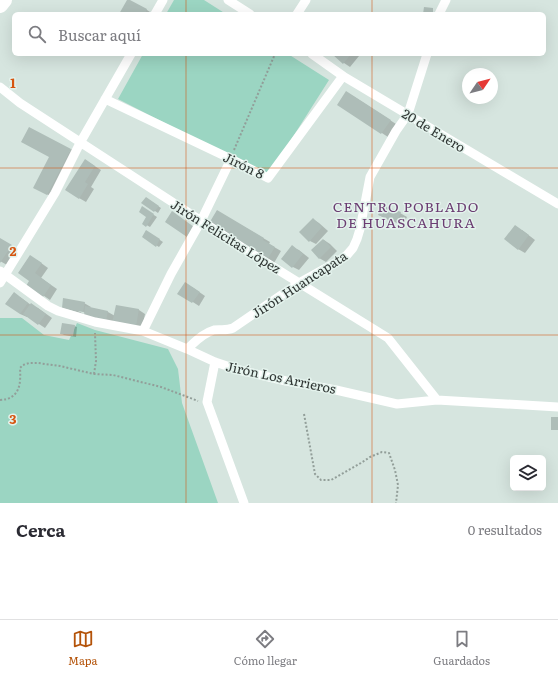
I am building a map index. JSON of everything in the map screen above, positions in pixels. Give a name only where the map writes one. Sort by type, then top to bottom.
[{"type":"highway","points":[[0,5],[4,0]]},
{"type":"street","points":[[156,12],[163,0]]},
{"type":"street","points":[[228,0],[247,12]]},
{"type":"street","points":[[298,12],[306,0]]},
{"type":"street","points":[[440,12],[446,0]]},
{"type":"street","points":[[0,283],[2,272],[19,252],[130,56]]},
{"type":"street","name":"20 de Enero","points":[[315,56],[344,76],[558,204]]},
{"type":"street","name":"Jirón Huancapata","points":[[187,349],[207,333],[233,328],[299,283],[337,262],[347,255],[353,248],[360,229],[370,177],[396,131],[408,114],[426,56]]},
{"type":"street","name":"Jirón 8","points":[[105,99],[268,178],[344,76]]},
{"type":"street","name":"Jirón Felicitas López","points":[[0,87],[20,103],[80,143],[388,338],[437,400]]},
{"type":"street","points":[[143,331],[171,274],[201,221],[231,159]]},
{"type":"street","name":"Jirón Los Arrieros","points":[[2,272],[48,306],[58,311],[95,322],[143,331],[215,362],[239,370],[397,404],[437,400],[558,407]]},
{"type":"street","points":[[215,362],[207,402],[244,503]]},
{"type":"path","points":[[231,159],[274,56]]},
{"type":"path","points":[[94,374],[96,361],[95,322]]},
{"type":"path","points":[[0,400],[10,398],[16,393],[19,388],[20,368],[29,363],[60,366],[94,374],[113,375],[172,391],[194,399],[202,404],[207,402]]},
{"type":"path","points":[[304,414],[315,474],[321,480],[331,480],[370,457],[382,452],[388,453],[395,470],[398,485],[396,503]]},
{"type":"green space","points":[[174,0],[204,0],[223,12],[167,12]]},
{"type":"green space","points":[[142,56],[291,56],[329,80],[268,176],[118,99]]},
{"type":"green space","points":[[0,318],[22,318],[44,335],[69,340],[77,323],[95,330],[168,349],[178,369],[182,403],[218,503],[0,503]]},
{"type":"building","points":[[127,0],[130,0],[147,9],[146,12],[120,12]]},
{"type":"building","points":[[424,7],[433,8],[433,12],[423,12]]},
{"type":"building","points":[[334,56],[349,56],[343,64]]},
{"type":"building","points":[[346,91],[391,120],[381,134],[337,105]]},
{"type":"building","points":[[29,127],[71,149],[47,195],[33,188],[49,157],[21,142]]},
{"type":"building","points":[[85,159],[95,166],[85,182],[88,184],[79,199],[65,190]]},
{"type":"building","points":[[146,197],[159,206],[154,212],[141,203]]},
{"type":"building","points":[[382,205],[401,212],[397,222],[378,215]]},
{"type":"building","points":[[142,206],[154,214],[146,227],[142,224],[146,217],[139,212]]},
{"type":"building","points":[[217,210],[264,238],[263,240],[275,247],[267,260],[208,225]]},
{"type":"building","points":[[172,211],[194,227],[187,237],[165,222]]},
{"type":"building","points":[[313,218],[322,227],[309,242],[299,232]]},
{"type":"building","points":[[515,225],[529,235],[518,250],[504,239]]},
{"type":"building","points":[[146,230],[160,239],[156,247],[142,237]]},
{"type":"building","points":[[0,238],[12,245],[0,263]]},
{"type":"building","points":[[323,239],[331,247],[319,259],[311,250]]},
{"type":"building","points":[[292,245],[303,254],[292,268],[281,259]]},
{"type":"building","points":[[30,255],[42,263],[35,273],[51,285],[43,297],[26,286],[29,281],[18,273]]},
{"type":"building","points":[[185,282],[200,292],[192,303],[177,294]]},
{"type":"building","points":[[14,292],[28,303],[20,314],[5,304]]},
{"type":"building","points":[[63,298],[85,302],[83,312],[62,308]]},
{"type":"building","points":[[31,303],[46,314],[38,325],[23,314]]},
{"type":"building","points":[[116,305],[139,309],[136,327],[112,323]]},
{"type":"building","points":[[85,306],[108,311],[106,321],[84,316]]},
{"type":"building","points":[[62,323],[75,325],[73,336],[60,334]]},
{"type":"building","points":[[551,417],[558,417],[558,430],[551,430]]},
{"type":"district","name":"CENTRO POBLADO DE HUASCAHURA","points":[[406,214]]}]
